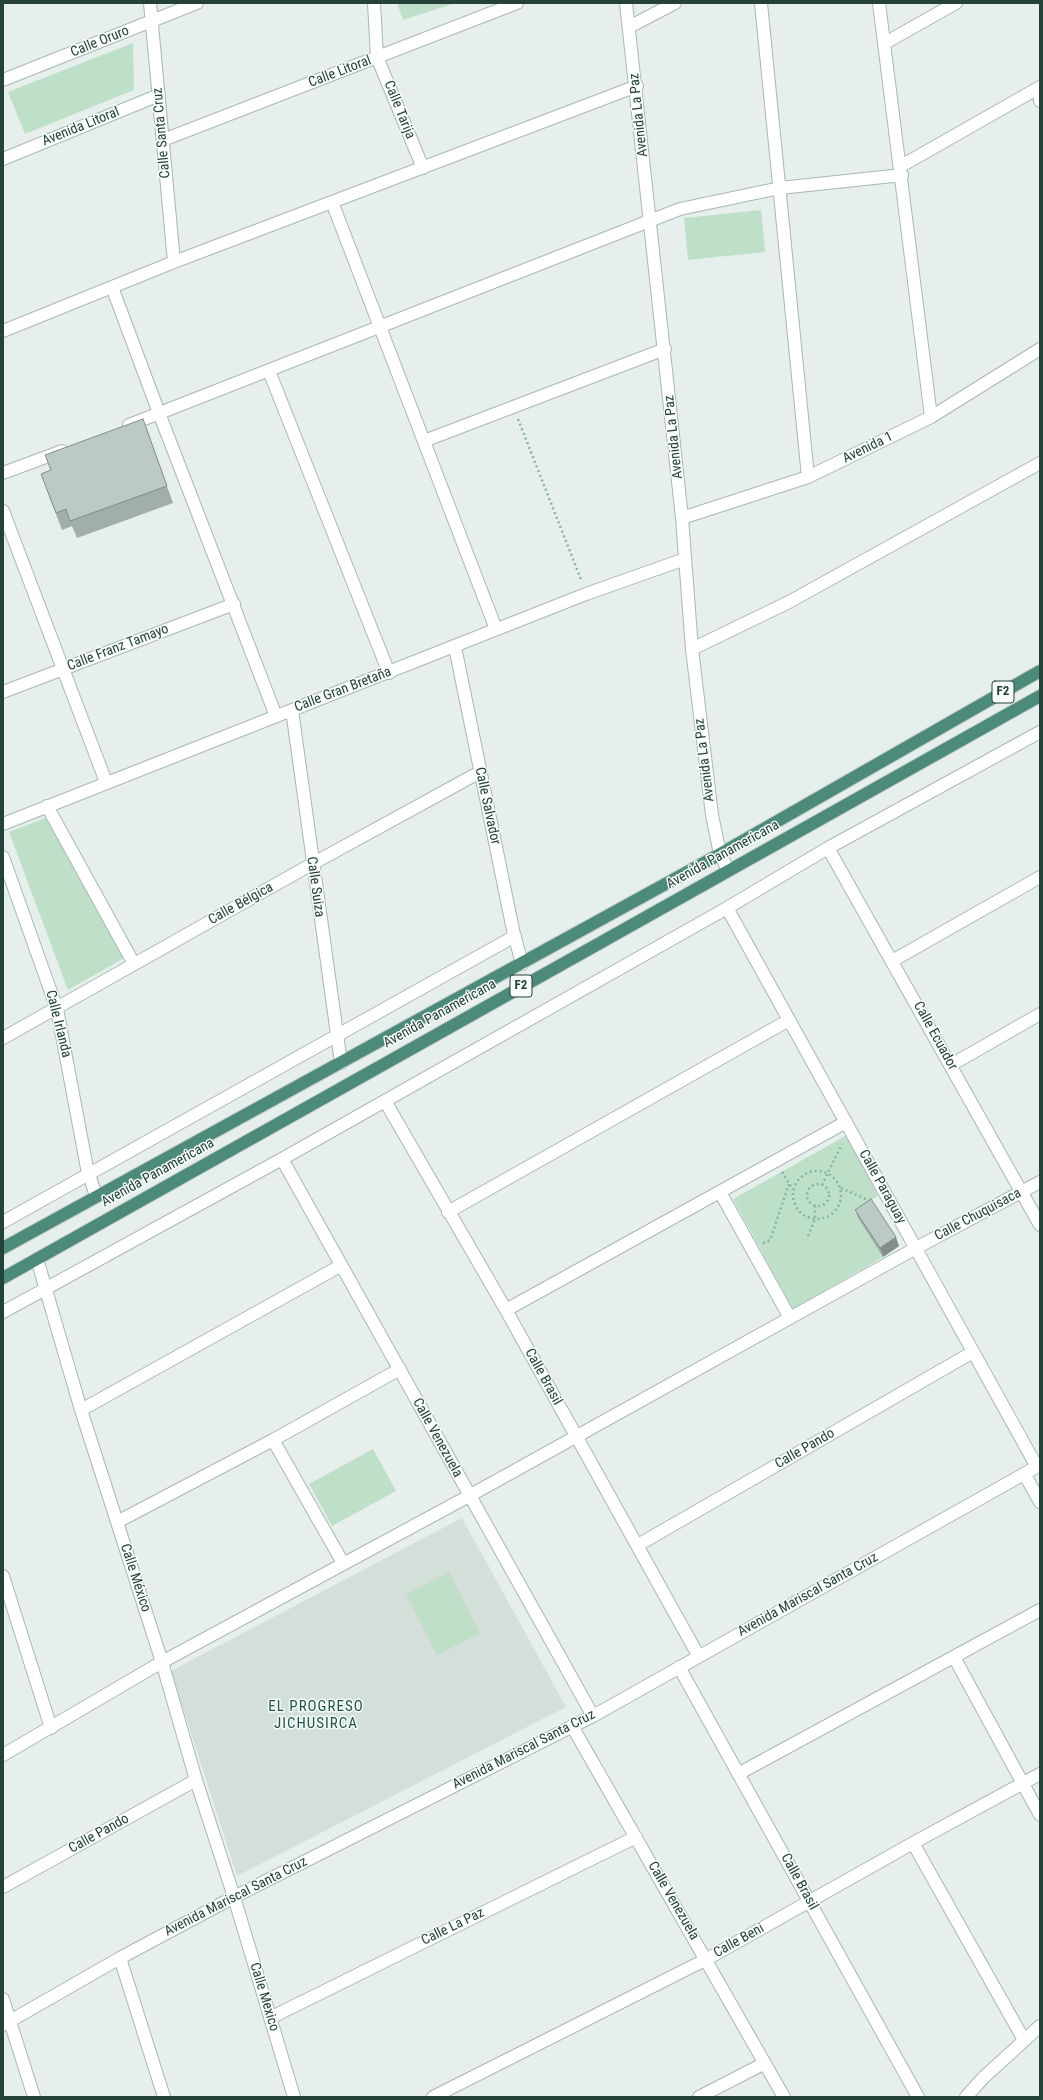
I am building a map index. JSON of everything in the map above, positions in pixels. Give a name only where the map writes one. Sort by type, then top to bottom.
[{"type":"highway","name":"Avenida Panamericana","points":[[3,1248],[720,854],[1040,671]]},
{"type":"highway","name":"Avenida Panamericana","points":[[3,1278],[1040,696]]},
{"type":"street","name":"Calle Santa Cruz","points":[[150,3],[174,262]]},
{"type":"street","name":"Calle Oruro","points":[[3,80],[197,3]]},
{"type":"street","name":"Calle Tarija","points":[[374,3],[377,57],[423,168]]},
{"type":"street","name":"Calle Litoral","points":[[163,140],[377,57],[493,7],[517,3]]},
{"type":"street","name":"Avenida La Paz","points":[[626,3],[637,86],[649,221],[682,518],[692,649],[712,815],[720,854],[728,870]]},
{"type":"street","points":[[629,27],[675,3]]},
{"type":"street","points":[[761,3],[808,477]]},
{"type":"street","points":[[879,3],[931,417]]},
{"type":"street","points":[[885,43],[956,3]]},
{"type":"street","points":[[3,331],[174,262],[637,86]]},
{"type":"street","points":[[114,431],[380,328],[680,209],[780,188],[901,171],[1039,88],[1040,101]]},
{"type":"street","name":"Avenida Litoral","points":[[3,159],[159,95]]},
{"type":"street","points":[[332,202],[496,629]]},
{"type":"street","points":[[112,287],[159,414],[234,604],[276,716]]},
{"type":"street","points":[[424,441],[514,408],[664,349]]},
{"type":"street","name":"Avenida 1","points":[[682,518],[808,477],[931,417],[1040,349]]},
{"type":"street","points":[[269,371],[389,673]]},
{"type":"street","points":[[3,473],[70,448]]},
{"type":"street","points":[[692,649],[789,602],[1040,463]]},
{"type":"street","points":[[3,511],[106,782]]},
{"type":"street","name":"Calle Gran Bretaña","points":[[3,824],[106,782],[389,673],[586,594],[685,559]]},
{"type":"street","name":"Calle Franz Tamayo","points":[[3,692],[234,604]]},
{"type":"street","name":"Calle Salvador","points":[[455,647],[480,772],[522,964]]},
{"type":"street","name":"Calle Suiza","points":[[292,710],[340,1063]]},
{"type":"street","points":[[3,1312],[282,1160],[727,908],[828,848],[1040,732]]},
{"type":"street","name":"Calle Bélgica","points":[[3,1038],[57,1009],[312,864],[480,772]]},
{"type":"street","points":[[47,806],[134,964]]},
{"type":"street","name":"Calle Ecuador","points":[[828,848],[1040,1225]]},
{"type":"street","name":"Calle Irlanda","points":[[3,857],[57,1009],[89,1174],[96,1196]]},
{"type":"street","points":[[892,961],[1040,877]]},
{"type":"street","name":"Calle Paraguay","points":[[727,908],[973,1352],[1039,1466]]},
{"type":"street","points":[[3,1222],[515,936]]},
{"type":"street","points":[[951,1065],[1040,1014]]},
{"type":"street","points":[[448,1212],[789,1020]]},
{"type":"street","name":"Calle Brasil","points":[[385,1101],[506,1310],[698,1655]]},
{"type":"street","points":[[506,1310],[846,1122]]},
{"type":"street","name":"Calle Venezuela","points":[[282,1160],[593,1716]]},
{"type":"street","name":"Calle Chuquisaca","points":[[3,1755],[162,1662],[469,1496],[916,1248],[1040,1182]]},
{"type":"street","points":[[720,1192],[790,1318]]},
{"type":"street","name":"Calle México","points":[[37,1259],[44,1289],[81,1410],[162,1662],[196,1780],[234,1897]]},
{"type":"street","points":[[81,1410],[340,1266]]},
{"type":"street","name":"Calle Pando","points":[[638,1545],[973,1352]]},
{"type":"street","points":[[117,1522],[273,1440],[400,1369]]},
{"type":"street","points":[[273,1440],[343,1563]]},
{"type":"street","name":"Avenida Mariscal Santa Cruz","points":[[6,2023],[120,1958],[234,1897],[593,1716],[698,1655],[1039,1466]]},
{"type":"street","points":[[1025,1475],[1040,1502]]},
{"type":"street","points":[[3,1576],[51,1728]]},
{"type":"street","points":[[738,1774],[1040,1610]]},
{"type":"street","points":[[954,1657],[1040,1815]]},
{"type":"street","name":"Calle Brasil","points":[[679,1667],[918,2097]]},
{"type":"street","name":"Calle Venezuela","points":[[572,1726],[707,1959],[784,2097]]},
{"type":"street","name":"Calle Beni","points":[[433,2097],[707,1959],[913,1842],[1040,1774]]},
{"type":"street","name":"Calle Pando","points":[[3,1887],[196,1780]]},
{"type":"street","name":"Calle La Paz","points":[[270,2018],[636,1837]]},
{"type":"street","points":[[913,1842],[1024,2040]]},
{"type":"street","name":"Calle Mexico","points":[[234,1897],[294,2097]]},
{"type":"street","points":[[120,1958],[164,2097]]},
{"type":"street","points":[[3,1999],[6,2023],[34,2097]]},
{"type":"street","points":[[966,2097],[982,2078],[1040,2026]]},
{"type":"street","points":[[699,2097],[765,2063]]},
{"type":"path","points":[[514,408],[586,594]]},
{"type":"path","points":[[822,1185],[844,1141]]},
{"type":"path","points":[[782,1171],[793,1191],[794,1203],[800,1213],[815,1219],[822,1219],[836,1210],[842,1195],[837,1180],[827,1173],[816,1170],[807,1172],[801,1176],[793,1191]]},
{"type":"path","points":[[759,1246],[770,1240],[789,1184]]},
{"type":"path","points":[[815,1184],[822,1185],[828,1190],[828,1197],[822,1205],[815,1205],[808,1199],[808,1192],[815,1184]]},
{"type":"path","points":[[840,1187],[870,1201]]},
{"type":"path","points":[[808,1236],[815,1219],[815,1205]]},
{"type":"shaded area","points":[[462,1518],[566,1707],[237,1876],[171,1671]]},
{"type":"green space","points":[[397,3],[455,3],[403,20]]},
{"type":"green space","points":[[133,43],[134,90],[25,134],[8,92]]},
{"type":"green space","points":[[761,210],[765,252],[688,260],[684,218]]},
{"type":"green space","points":[[48,817],[126,957],[68,990],[9,832]]},
{"type":"green space","points":[[847,1135],[878,1196],[854,1211],[883,1257],[793,1309],[733,1199]]},
{"type":"green space","points":[[373,1449],[396,1491],[332,1526],[309,1484]]},
{"type":"green space","points":[[449,1572],[480,1633],[437,1655],[406,1594]]},
{"type":"building","points":[[143,419],[167,486],[70,521],[66,509],[56,513],[41,474],[51,470],[45,455]]},
{"type":"building","points":[[871,1199],[896,1237],[880,1248],[855,1210]]},
{"type":"district","name":"EL PROGRESO JICHUSIRCA","points":[[316,1716]]}]
